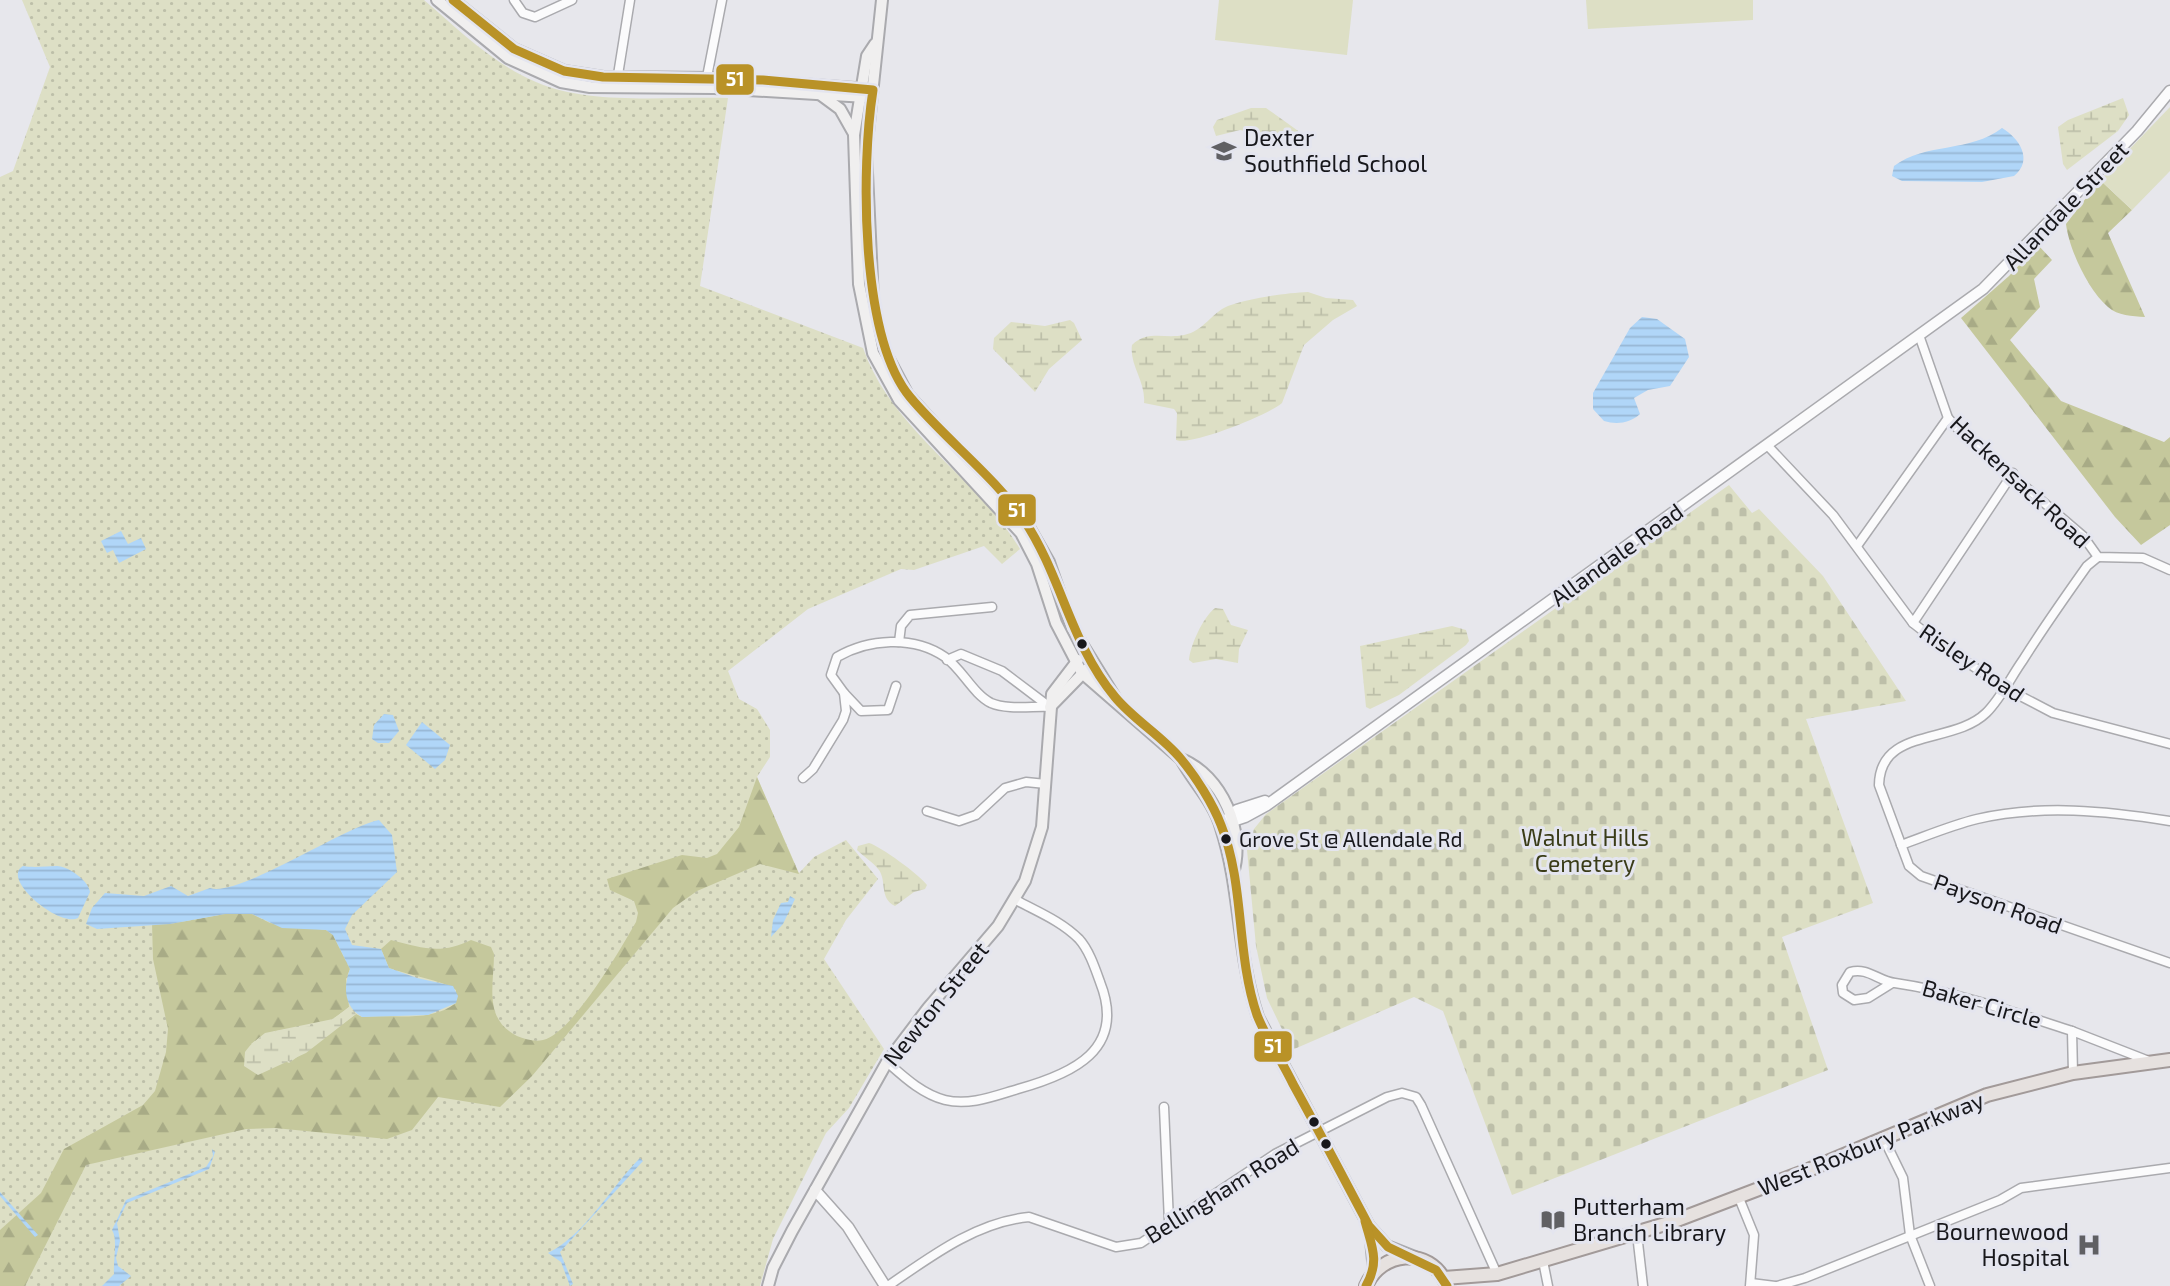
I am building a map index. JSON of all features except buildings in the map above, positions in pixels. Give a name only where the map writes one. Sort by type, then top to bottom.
[{"type":"main road","points":[[437,0],[502,54],[531,71],[570,84],[706,83],[866,93]]},
{"type":"main road","points":[[453,0],[502,41],[535,61],[564,71],[616,82]]},
{"type":"main road","points":[[882,0],[875,44],[867,56],[866,151],[872,283],[877,325],[887,359],[908,395],[1030,529],[1045,554],[1066,614],[1092,665],[1116,699],[1181,759],[1221,825],[1233,873],[1240,942],[1258,1017],[1369,1226],[1387,1246],[1428,1262],[1445,1282]]},
{"type":"main road","points":[[706,83],[819,93],[866,93]]},
{"type":"main road","points":[[819,93],[842,110],[854,135]]},
{"type":"main road","points":[[866,93],[854,135],[859,284],[873,353],[898,400],[1021,533],[1037,564],[1056,623],[1075,662],[1100,691],[1116,699]]},
{"type":"main road","name":"Newton Street","points":[[768,1286],[781,1252],[887,1062],[1016,900],[1037,852],[1046,784],[1050,707],[1056,684],[1075,662],[1086,654]]},
{"type":"main road","points":[[1050,707],[1092,665]]},
{"type":"main road","points":[[1181,759],[1192,763],[1212,783],[1232,818],[1239,855],[1233,873]]},
{"type":"main road","name":"West Roxbury Parkway","points":[[1445,1282],[1497,1274],[1637,1234],[1739,1198],[1969,1101],[2073,1073],[2170,1060]]},
{"type":"main road","points":[[1366,1286],[1374,1271],[1369,1226]]},
{"type":"main road","points":[[1374,1271],[1395,1258],[1418,1258]]},
{"type":"main road","name":"West Roxbury Parkway","points":[[1473,1286],[1497,1274]]},
{"type":"street","points":[[514,0],[523,13],[535,17],[572,0]]},
{"type":"street","points":[[616,82],[630,0]]},
{"type":"street","points":[[706,83],[722,0]]},
{"type":"street","name":"Allandale Street","points":[[1952,311],[2006,268],[2137,131],[2170,92]]},
{"type":"street","name":"Allandale Road","points":[[1221,825],[1232,818],[1254,813],[1952,311]]},
{"type":"street","name":"Hackensack Road","points":[[1919,335],[1948,418],[2083,536],[2098,556],[2143,558],[2170,570]]},
{"type":"street","points":[[1857,546],[1948,418]]},
{"type":"street","name":"Risley Road","points":[[1767,445],[1857,546],[1913,623],[2005,688],[2062,717],[2170,744]]},
{"type":"street","points":[[1913,623],[2014,473]]},
{"type":"street","name":"Payson Road","points":[[2098,556],[2087,566],[1985,714],[1968,726],[1899,746],[1883,762],[1879,785],[1909,866],[1921,876],[2170,963]]},
{"type":"street","points":[[899,642],[901,625],[910,615],[992,607]]},
{"type":"street","points":[[896,686],[888,710],[861,711],[831,675],[837,657],[857,645],[899,642],[926,648],[947,660],[988,702],[998,705],[1050,707]]},
{"type":"street","points":[[947,660],[961,654],[1002,671],[1050,707]]},
{"type":"street","points":[[803,778],[824,752],[843,720],[846,711],[844,693]]},
{"type":"street","points":[[927,811],[959,821],[976,814],[1005,788],[1026,782],[1046,784]]},
{"type":"street","points":[[1901,845],[1975,819],[2033,811],[2108,813],[2170,821]]},
{"type":"street","points":[[887,1062],[932,1095],[964,1102],[1038,1084],[1075,1069],[1087,1060],[1105,1034],[1107,1017],[1103,989],[1094,967],[1081,941],[1064,926],[1016,900]]},
{"type":"street","name":"Baker Circle","points":[[1892,983],[1868,998],[1854,1000],[1843,993],[1842,985],[1850,972],[1858,970],[1892,983],[1913,984],[1978,999],[2152,1062]]},
{"type":"street","name":"Baker Circle","points":[[2072,1031],[2073,1073]]},
{"type":"street","name":"Bellingham Road","points":[[886,1286],[963,1238],[1004,1220],[1029,1217],[1116,1247],[1141,1243],[1239,1176],[1387,1097],[1402,1093],[1416,1097],[1497,1274]]},
{"type":"street","points":[[1164,1107],[1169,1222]]},
{"type":"street","points":[[1883,1137],[1903,1178],[1910,1235],[1930,1286]]},
{"type":"street","points":[[1739,1198],[1754,1235],[1750,1284],[1776,1286],[1805,1278],[2000,1200],[2021,1188],[2170,1168]]},
{"type":"street","points":[[815,1190],[848,1227],[886,1286]]},
{"type":"street","points":[[1637,1234],[1643,1286]]},
{"type":"street","points":[[1543,1261],[1548,1286]]},
{"type":"green space","points":[[22,0],[424,0],[477,46],[505,66],[520,75],[557,89],[605,97],[728,98],[700,286],[863,348],[876,377],[894,404],[914,429],[981,498],[1020,549],[1002,564],[984,546],[914,570],[901,569],[808,609],[728,671],[739,699],[757,709],[770,730],[770,757],[757,777],[799,873],[814,857],[846,840],[878,879],[846,920],[824,959],[884,1049],[849,1108],[826,1133],[773,1239],[760,1286],[0,1286],[0,177],[13,171],[50,67]]},
{"type":"green space","points":[[1219,0],[1353,0],[1347,55],[1215,40]]},
{"type":"green space","points":[[1586,0],[1753,0],[1753,20],[1588,29]]},
{"type":"green space","points":[[2123,98],[2129,115],[2118,131],[2067,170],[2063,164],[2058,127],[2068,120]]},
{"type":"green space","points":[[2170,107],[2170,171],[2132,210],[2100,180]]},
{"type":"green space","points":[[1251,108],[1266,108],[1308,138],[1296,141],[1240,130],[1216,136],[1213,127],[1217,120]]},
{"type":"green space","points":[[2100,180],[2132,210],[2108,233],[2145,317],[2121,314],[2108,307],[2087,280],[2071,245],[2066,224]]},
{"type":"green space","points":[[2038,245],[2052,260],[2034,279],[2040,307],[2010,340],[2061,401],[2164,442],[2170,437],[2170,525],[2141,545],[2115,517],[1961,318],[2009,276]]},
{"type":"green space","points":[[1308,292],[1326,298],[1353,300],[1357,306],[1333,320],[1304,345],[1282,403],[1262,415],[1229,428],[1184,441],[1176,440],[1177,413],[1174,409],[1144,403],[1132,345],[1150,336],[1191,333],[1222,309],[1237,303],[1268,296]]},
{"type":"green space","points":[[1070,320],[1082,340],[1049,369],[1035,392],[993,349],[994,338],[1011,322],[1045,326]]},
{"type":"green space","name":"Walnut Hills Cemetery","points":[[1729,485],[1752,513],[1759,509],[1823,576],[1906,701],[1806,719],[1873,903],[1782,937],[1828,1070],[1512,1195],[1443,1011],[1414,997],[1292,1050],[1267,998],[1256,946],[1247,850],[1254,829],[1266,814]]},
{"type":"green space","points":[[1215,608],[1223,609],[1231,625],[1248,630],[1239,649],[1238,663],[1216,659],[1193,663],[1189,660],[1198,632]]},
{"type":"green space","points":[[1452,626],[1466,630],[1469,641],[1466,645],[1399,695],[1370,709],[1366,707],[1360,646]]},
{"type":"green space","points":[[757,777],[799,874],[760,864],[697,891],[673,908],[532,1076],[500,1107],[438,1097],[412,1130],[387,1139],[275,1128],[246,1129],[86,1165],[25,1286],[0,1286],[0,1230],[41,1193],[64,1149],[143,1105],[155,1091],[166,1052],[168,1029],[153,959],[152,923],[170,924],[225,914],[252,914],[270,923],[326,930],[333,935],[350,969],[346,979],[349,1007],[333,1019],[265,1033],[251,1044],[289,1063],[356,1014],[362,1017],[423,1015],[446,1009],[456,1003],[456,990],[450,986],[389,968],[381,949],[391,940],[431,949],[460,945],[471,940],[491,947],[494,954],[493,1000],[499,1020],[517,1036],[543,1040],[568,1023],[581,1007],[636,922],[638,913],[634,901],[610,890],[607,879],[682,855],[707,858],[717,854],[739,827]]},
{"type":"green space","points":[[869,843],[917,875],[927,885],[925,889],[914,892],[895,906],[890,903],[879,870],[857,850],[858,846]]},
{"type":"green space","points":[[349,1007],[356,1014],[306,1053],[258,1075],[244,1066],[245,1052],[261,1037],[279,1030],[324,1023]]},
{"type":"water","points":[[2002,128],[2014,137],[2022,150],[2023,163],[2014,176],[1982,182],[1902,181],[1892,176],[1894,166],[1920,153],[1976,141]]},
{"type":"water","points":[[1642,317],[1657,319],[1685,339],[1689,357],[1670,386],[1648,390],[1634,398],[1640,414],[1623,422],[1604,421],[1593,409],[1593,393],[1630,328]]},
{"type":"water","points":[[121,531],[128,544],[141,538],[146,549],[119,563],[113,550],[107,553],[101,541]]},
{"type":"water","points":[[384,714],[393,715],[399,731],[389,743],[378,743],[372,739],[374,725]]},
{"type":"water","points":[[422,722],[450,745],[445,760],[435,769],[406,745]]},
{"type":"water","points":[[379,820],[392,835],[397,872],[352,915],[345,929],[352,945],[381,949],[389,968],[453,986],[458,996],[456,1003],[428,1015],[362,1017],[356,1013],[348,1002],[346,989],[350,969],[333,935],[326,930],[282,928],[252,914],[225,914],[170,924],[97,929],[86,924],[92,908],[105,893],[144,896],[171,886],[188,896],[210,888],[243,883],[341,835]]},
{"type":"water","points":[[23,866],[62,867],[82,879],[90,892],[78,918],[59,916],[35,901],[19,881],[18,872]]},
{"type":"water","points":[[790,896],[795,899],[783,924],[771,937],[773,920],[781,903],[788,902]]},
{"type":"water","points":[[212,1149],[215,1152],[209,1169],[127,1203],[117,1223],[120,1241],[116,1258],[118,1266],[131,1276],[119,1286],[102,1286],[114,1274],[115,1244],[112,1230],[126,1200],[206,1167],[213,1156]]},
{"type":"water","points":[[640,1158],[643,1161],[560,1252],[573,1284],[570,1286],[561,1262],[548,1253],[574,1235]]},
{"type":"water","points":[[0,1192],[38,1235],[35,1237],[0,1196]]},
{"type":"transit line","name":"51","points":[[453,0],[514,49],[564,71],[603,77],[763,80],[873,90],[867,162],[868,250],[881,334],[894,370],[910,397],[985,473],[1024,520],[1048,564],[1087,655],[1115,697],[1173,751],[1204,791],[1218,817],[1229,848],[1250,992],[1265,1032],[1369,1226],[1388,1247],[1436,1270],[1447,1286]]},
{"type":"transit line","name":"51","points":[[1365,1221],[1374,1261],[1366,1286]]},
{"type":"place","name":"Dexter Southfield School","points":[[1224,151]]},
{"type":"place","name":"Grove St @ Allendale Rd","points":[[1226,839]]},
{"type":"place","name":"Putterham Branch Library","points":[[1553,1220]]},
{"type":"place","name":"Bournewood Hospital","points":[[2089,1245]]}]
